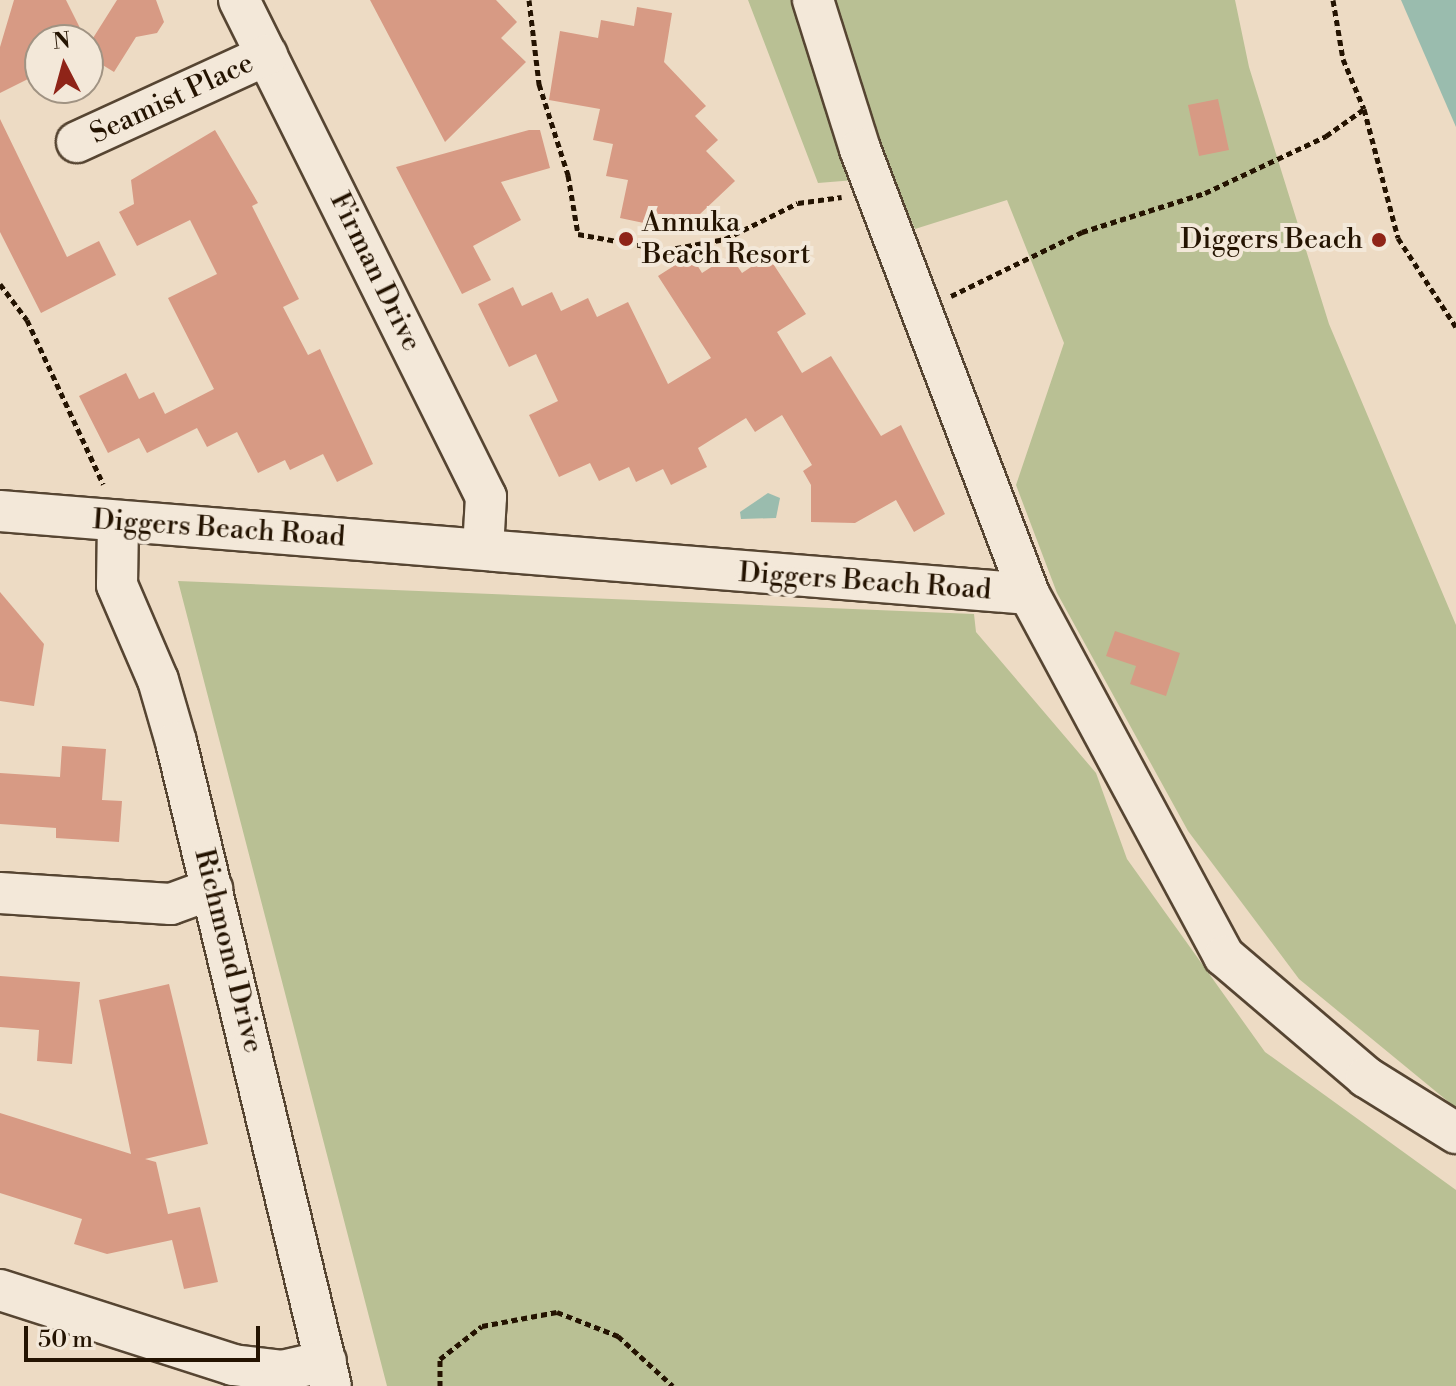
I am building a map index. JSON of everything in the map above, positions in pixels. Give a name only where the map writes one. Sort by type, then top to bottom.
[{"type":"street","name":"Firman Drive","points":[[239,0],[486,497],[483,549]]},
{"type":"street","points":[[813,0],[922,310],[1029,594]]},
{"type":"street","name":"Seamist Place","points":[[77,142],[267,55]]},
{"type":"street","name":"Diggers Beach Road","points":[[0,511],[113,509],[483,549],[1029,594],[1224,956],[1366,1077],[1456,1133]]},
{"type":"street","name":"Richmond Drive","points":[[113,509],[117,585],[163,696],[328,1373]]},
{"type":"street","points":[[0,893],[171,904],[212,889]]},
{"type":"street","points":[[0,1290],[233,1365],[328,1373]]},
{"type":"path","points":[[529,0],[539,84],[568,175],[578,234],[666,250],[725,239],[824,196]]},
{"type":"path","points":[[1333,0],[1343,59],[1364,109],[1398,238],[1456,327]]},
{"type":"path","points":[[922,310],[1082,232],[1205,193],[1326,136],[1364,109]]},
{"type":"path","points":[[0,284],[27,320],[113,509]]},
{"type":"path","points":[[440,1386],[440,1359],[482,1326],[557,1312],[618,1336],[673,1386]]},
{"type":"shaded area","points":[[748,0],[1235,0],[1249,67],[1329,324],[1456,625],[1456,1108],[1299,979],[1188,831],[1057,593],[1016,485],[1064,343],[1007,200],[915,229],[892,177],[818,183]]},
{"type":"shaded area","points":[[1401,0],[1456,0],[1456,127]]},
{"type":"shaded area","points":[[768,493],[780,498],[776,518],[741,519],[740,512]]},
{"type":"shaded area","points":[[178,581],[974,614],[976,632],[1096,773],[1127,859],[1265,1052],[1456,1190],[1456,1386],[387,1386]]},
{"type":"building","points":[[14,0],[66,0],[78,24],[24,24],[24,81],[0,93],[0,47]]},
{"type":"building","points":[[117,0],[156,0],[164,22],[157,33],[136,37],[114,72],[104,66],[102,24]]},
{"type":"building","points":[[370,0],[496,0],[517,22],[501,38],[526,62],[445,142]]},
{"type":"building","points":[[637,7],[672,13],[664,62],[706,106],[695,116],[718,140],[706,151],[735,181],[682,231],[620,218],[628,180],[606,176],[613,144],[593,140],[600,109],[549,100],[560,31],[598,38],[601,20],[634,26]]},
{"type":"building","points":[[1218,99],[1229,150],[1199,156],[1188,105]]},
{"type":"building","points":[[0,119],[67,257],[99,241],[116,275],[41,313],[0,232]]},
{"type":"building","points":[[215,130],[258,203],[252,206],[299,299],[283,307],[308,355],[320,349],[373,464],[337,482],[323,454],[290,470],[285,460],[258,473],[237,432],[207,447],[197,428],[147,453],[139,438],[108,453],[79,396],[126,373],[139,399],[154,392],[165,414],[214,389],[168,298],[217,274],[190,220],[137,246],[119,212],[134,204],[131,180]]},
{"type":"building","points":[[529,130],[540,130],[550,168],[501,182],[521,220],[473,246],[491,280],[462,294],[396,167]]},
{"type":"building","points":[[691,255],[702,273],[730,255],[742,273],[768,256],[806,314],[777,332],[802,373],[831,356],[881,436],[901,425],[945,514],[914,532],[896,500],[855,523],[811,522],[811,485],[803,471],[812,465],[782,415],[755,432],[746,418],[698,448],[707,467],[671,485],[663,469],[636,482],[629,467],[599,481],[590,463],[559,477],[529,415],[558,401],[536,354],[509,367],[478,304],[513,287],[522,306],[552,292],[561,311],[588,298],[597,317],[628,302],[668,384],[711,358],[658,276]]},
{"type":"building","points":[[0,592],[44,644],[34,706],[0,701]]},
{"type":"building","points":[[1115,631],[1180,653],[1166,696],[1130,684],[1136,666],[1106,656]]},
{"type":"building","points":[[62,746],[106,749],[102,800],[122,801],[119,842],[56,838],[56,828],[0,824],[0,773],[60,777]]},
{"type":"building","points":[[0,976],[80,982],[72,1064],[37,1061],[39,1030],[0,1027]]},
{"type":"building","points":[[169,984],[208,1144],[145,1159],[156,1162],[168,1214],[200,1207],[218,1282],[184,1289],[172,1240],[107,1254],[74,1244],[82,1219],[0,1193],[0,1113],[131,1154],[99,1000]]},
{"type":"place","name":"Annuka Beach Resort","points":[[626,239]]},
{"type":"place","name":"Diggers Beach","points":[[1379,240]]}]
